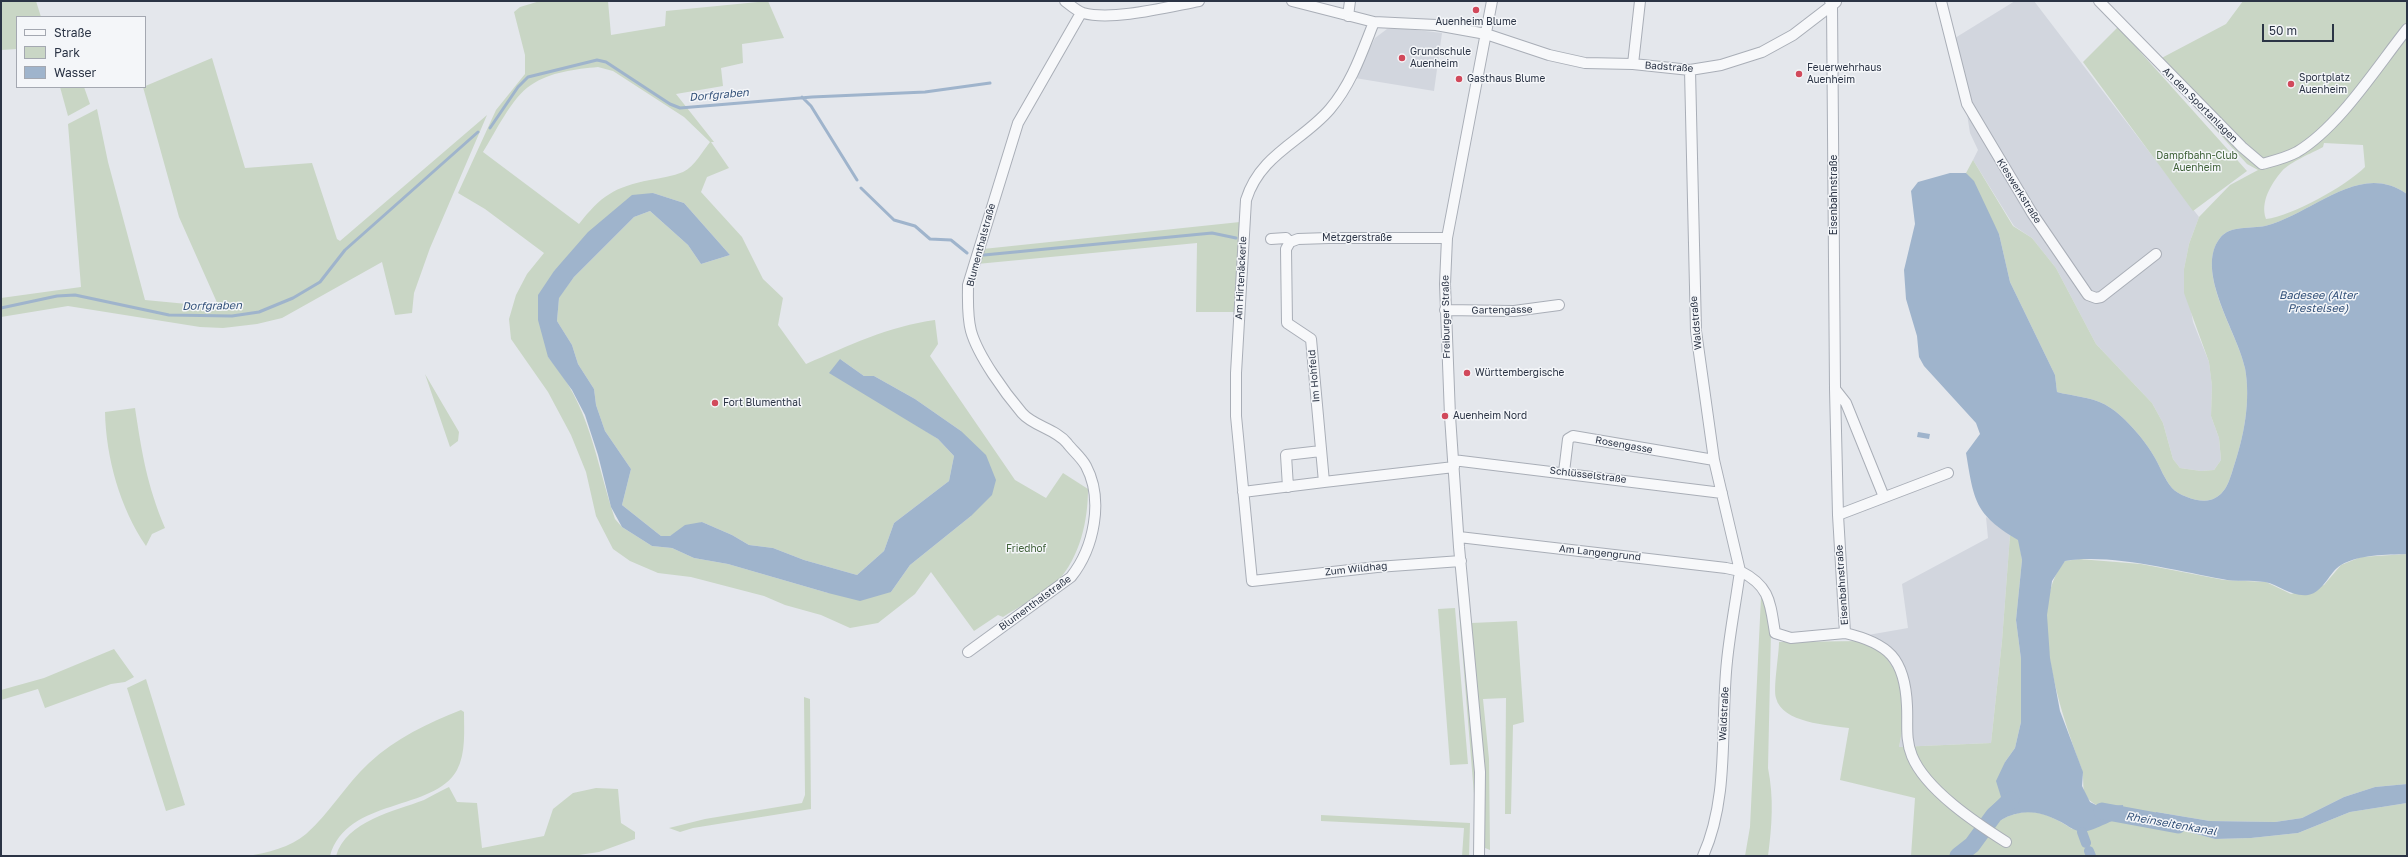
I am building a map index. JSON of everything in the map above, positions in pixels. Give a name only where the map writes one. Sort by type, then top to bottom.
[{"type":"street","points":[[1065,1],[1081,13],[1100,16],[1145,11],[1199,1]]},
{"type":"street","name":"Badstraße","points":[[1292,1],[1374,22],[1436,25],[1486,34],[1549,54],[1585,63],[1633,64],[1690,70],[1721,65],[1762,52],[1793,35],[1834,2]]},
{"type":"street","points":[[1348,16],[1350,1]]},
{"type":"street","name":"Freiburger Straße","points":[[1479,856],[1480,772],[1459,537],[1445,310],[1447,238],[1492,1]]},
{"type":"street","points":[[1633,64],[1640,1]]},
{"type":"street","name":"Kieswerkstraße","points":[[1941,1],[1967,104],[2028,207],[2088,295],[2101,297],[2156,254]]},
{"type":"street","name":"An den Sportanlagen","points":[[2099,1],[2236,142],[2262,164],[2296,153],[2317,138],[2345,108],[2407,28]]},
{"type":"street","name":"Eisenbahnstraße","points":[[1834,2],[1835,389],[1838,515],[1845,633],[1875,642],[1893,656],[1905,689],[1906,737],[1913,758],[1928,781],[1985,828],[2006,842]]},
{"type":"street","name":"Blumenthalstraße","points":[[968,652],[1071,577],[1079,568],[1094,526],[1092,480],[1080,456],[1059,437],[1023,414],[977,345],[971,331],[968,312],[968,285],[1018,123],[1081,13]]},
{"type":"street","name":"Am Hirtenäckerle","points":[[1252,580],[1236,416],[1236,373],[1246,200],[1250,185],[1276,153],[1329,110],[1346,88],[1374,22]]},
{"type":"street","name":"Waldstraße","points":[[1690,70],[1694,317],[1714,460],[1740,571],[1727,661],[1718,805],[1709,842],[1703,856]]},
{"type":"street","name":"Metzgerstraße","points":[[1271,239],[1286,238],[1290,242],[1298,239],[1329,238],[1447,238]]},
{"type":"street","name":"Im Hohfeld","points":[[1290,242],[1286,249],[1287,323],[1311,339],[1324,482]]},
{"type":"street","name":"Gartengasse","points":[[1445,310],[1514,311],[1559,305]]},
{"type":"street","points":[[1835,389],[1846,403],[1884,497]]},
{"type":"street","name":"Rosengasse","points":[[1564,472],[1568,439],[1573,436],[1714,460]]},
{"type":"street","points":[[1288,486],[1286,455],[1321,451]]},
{"type":"street","points":[[1243,492],[1454,463]]},
{"type":"street","name":"Schlüsselstraße","points":[[1454,463],[1564,472],[1722,493]]},
{"type":"street","points":[[1838,515],[1948,473]]},
{"type":"street","name":"Am Langengrund","points":[[1459,537],[1726,568],[1740,571]]},
{"type":"street","name":"Zum Wildhag","points":[[1252,580],[1377,566],[1461,561]]},
{"type":"street","points":[[1740,571],[1754,578],[1763,587],[1769,599],[1775,633],[1791,638],[1845,633]]},
{"type":"shaded area","points":[[2015,1],[2034,1],[2199,217],[2189,244],[2184,269],[2193,322],[2209,362],[2212,386],[2211,416],[2219,438],[2221,460],[2214,470],[2201,471],[2180,468],[2173,459],[2163,423],[2152,403],[2096,344],[2056,268],[2032,238],[2014,226],[1973,160],[1978,150],[1970,133],[1955,38]]},
{"type":"shaded area","name":"Grundschule Auenheim","points":[[1399,28],[1442,33],[1434,91],[1355,78],[1375,38],[1387,29]]},
{"type":"shaded area","points":[[1986,517],[2010,535],[2002,641],[1991,743],[1899,747],[1903,726],[1863,641],[1868,635],[1908,628],[1902,584],[1988,538]]},
{"type":"green space","points":[[1,1],[36,1],[41,16],[16,16],[16,49],[1,50]]},
{"type":"green space","name":"Friedhof","points":[[540,1],[608,1],[611,35],[665,26],[666,11],[768,1],[784,38],[742,44],[743,63],[721,68],[723,86],[676,94],[714,142],[711,142],[729,168],[707,177],[701,192],[742,237],[763,279],[783,298],[778,325],[806,364],[885,332],[935,320],[938,344],[930,356],[1015,480],[1046,498],[1063,473],[1088,489],[1088,501],[1084,526],[1077,550],[1072,561],[1057,582],[1039,596],[1003,617],[998,615],[974,631],[931,572],[915,594],[878,623],[850,628],[821,615],[785,605],[764,596],[691,577],[658,573],[630,561],[613,549],[596,516],[586,472],[571,435],[548,392],[511,339],[509,319],[516,295],[527,274],[544,253],[485,209],[458,193],[496,110],[525,74],[525,55],[514,12],[520,7]],"holes":[[[598,67],[613,71],[684,117],[710,142],[695,163],[683,172],[627,186],[609,194],[594,206],[579,224],[483,152],[511,106],[531,85],[555,74],[572,70]],[[653,193],[684,203],[730,255],[701,264],[688,245],[650,211],[634,217],[574,277],[559,297],[557,321],[572,345],[578,364],[594,389],[596,405],[605,431],[631,469],[622,505],[661,536],[670,536],[702,522],[732,535],[749,545],[773,548],[804,560],[857,575],[884,551],[894,523],[949,481],[954,456],[938,439],[898,413],[840,359],[864,376],[874,376],[915,399],[961,431],[971,516],[910,565],[891,592],[828,593],[728,564],[694,558],[672,548],[652,546],[622,527],[615,519],[583,414],[574,395],[548,357],[554,271]]]},
{"type":"green space","points":[[2243,1],[2407,1],[2407,194],[2395,187],[2384,184],[2362,184],[2340,191],[2292,216],[2279,221],[2265,226],[2235,229],[2224,234],[2220,238],[2213,252],[2212,268],[2220,303],[2241,354],[2245,368],[2247,381],[2247,406],[2237,457],[2226,488],[2215,498],[2201,501],[2179,494],[2172,488],[2146,444],[2133,428],[2111,408],[2093,400],[2057,392],[2055,375],[2010,282],[1999,234],[1966,173],[1973,160],[2013,226],[2032,238],[2056,268],[2096,344],[2152,403],[2163,423],[2173,459],[2180,468],[2201,471],[2214,470],[2221,460],[2219,438],[2211,416],[2212,386],[2209,362],[2184,293],[2184,269],[2189,244],[2199,217],[2230,185],[2258,170],[2247,164],[2154,62],[2226,24]],"holes":[[[2324,143],[2363,145],[2365,167],[2356,175],[2332,191],[2304,206],[2277,217],[2266,219],[2264,206],[2271,187],[2282,171],[2296,161],[2323,147]]]},
{"type":"green space","name":"Dampfbahn-Club Auenheim","points":[[2118,27],[2247,171],[2193,211],[2083,62]]},
{"type":"green space","points":[[212,58],[245,168],[312,163],[337,239],[340,241],[487,115],[430,248],[414,293],[412,313],[395,315],[382,262],[282,318],[257,324],[223,328],[200,327],[68,306],[1,317],[1,298],[81,287],[68,124],[97,109],[108,162],[145,300],[219,307],[179,217],[143,88],[146,88],[146,86]]},
{"type":"green space","points":[[60,88],[84,88],[90,104],[68,116]]},
{"type":"green space","points":[[1240,222],[1235,312],[1196,312],[1197,243],[977,264],[983,249]]},
{"type":"green space","points":[[425,374],[459,432],[458,441],[450,447]]},
{"type":"green space","points":[[135,408],[149,483],[165,528],[152,534],[146,546],[129,516],[116,482],[108,447],[106,429],[105,412]]},
{"type":"green space","points":[[2010,535],[2019,540],[2022,560],[2016,620],[2021,659],[2021,722],[2015,748],[2005,762],[2001,820],[2011,815],[2020,813],[2038,813],[2055,819],[2072,829],[2111,805],[2100,807],[2093,803],[2085,794],[2083,773],[2065,719],[2050,662],[2047,633],[2048,606],[2053,581],[2065,561],[2079,559],[2141,564],[2224,580],[2266,582],[2291,594],[2324,585],[2341,565],[2361,557],[2407,554],[2407,784],[2375,787],[2344,797],[2302,818],[2275,822],[2210,821],[2156,812],[2156,823],[2215,839],[2251,838],[2298,833],[2350,812],[2407,803],[2407,856],[1911,856],[1915,798],[1840,780],[1849,728],[1818,724],[1796,718],[1787,713],[1780,706],[1775,693],[1779,642],[1863,641],[1884,654],[1896,673],[1903,698],[1903,726],[1899,747],[1991,743],[2002,641]]},
{"type":"green space","points":[[1761,597],[1764,597],[1771,631],[1768,768],[1772,801],[1771,823],[1768,856],[1745,856],[1750,827]]},
{"type":"green space","points":[[1455,608],[1468,764],[1450,765],[1438,609]]},
{"type":"green space","points":[[1459,611],[1461,614],[1475,767],[1476,819]]},
{"type":"green space","points":[[1517,621],[1524,722],[1513,725],[1511,814],[1505,814],[1506,698],[1483,699],[1489,759],[1490,850],[1485,848],[1484,758],[1471,623]]},
{"type":"green space","points":[[114,649],[134,677],[125,682],[111,684],[45,708],[38,689],[1,700],[1,690],[44,678]]},
{"type":"green space","points":[[146,679],[185,805],[166,811],[127,688]]},
{"type":"green space","points":[[804,697],[810,699],[811,809],[693,828],[680,832],[669,828],[705,819],[802,803],[805,795]]},
{"type":"green space","points":[[461,710],[464,712],[464,742],[462,756],[457,770],[446,783],[430,793],[372,814],[354,824],[339,837],[330,856],[247,856],[278,849],[300,839],[315,826],[361,771],[379,754],[413,732],[436,720]]},
{"type":"green space","points":[[449,787],[457,802],[477,803],[482,848],[544,836],[553,809],[573,793],[596,788],[618,789],[621,823],[635,832],[635,839],[599,852],[572,856],[336,856],[341,844],[350,834],[361,826],[386,813],[424,800]]},
{"type":"green space","points":[[1321,815],[1470,823],[1469,856],[1462,856],[1464,828],[1321,821]]},
{"type":"water","name":"Badesee (Alter Prestelsee)","points":[[1950,173],[1966,173],[1974,181],[1999,234],[2010,282],[2055,375],[2057,392],[2093,400],[2111,408],[2133,428],[2146,444],[2172,488],[2179,494],[2201,501],[2215,498],[2226,488],[2237,457],[2247,406],[2247,381],[2245,368],[2241,354],[2220,302],[2212,267],[2213,252],[2220,238],[2229,231],[2235,229],[2265,226],[2279,221],[2292,216],[2340,191],[2362,184],[2384,184],[2395,187],[2407,194],[2407,554],[2373,556],[2348,561],[2337,568],[2318,590],[2308,595],[2291,593],[2265,582],[2227,580],[2123,561],[2083,559],[2065,561],[2052,581],[2047,615],[2050,658],[2060,711],[2083,772],[2082,786],[2090,802],[2100,807],[2123,805],[2124,816],[2085,832],[2078,831],[2051,817],[2029,812],[2008,816],[2001,820],[1990,808],[2001,797],[1996,781],[2005,762],[2015,748],[2021,722],[2021,659],[2016,620],[2022,560],[2018,540],[1992,522],[1978,504],[1971,483],[1966,453],[1980,434],[1976,423],[1924,366],[1919,357],[1917,336],[1906,299],[1904,270],[1915,224],[1911,191],[1918,182]]},
{"type":"water","points":[[653,193],[684,203],[730,255],[701,264],[688,245],[650,211],[634,217],[574,277],[559,298],[557,321],[572,345],[578,364],[594,389],[596,405],[605,431],[631,469],[622,505],[661,536],[670,536],[685,525],[702,522],[732,535],[749,545],[773,548],[804,560],[857,575],[884,551],[894,523],[949,481],[954,456],[938,439],[829,373],[840,359],[864,376],[874,376],[915,399],[961,431],[986,455],[996,480],[992,495],[971,516],[910,565],[891,592],[860,601],[728,564],[694,558],[672,548],[652,546],[622,527],[611,507],[598,455],[585,415],[572,390],[548,357],[538,320],[538,295],[554,271],[588,232],[632,195]]},
{"type":"water","points":[[1918,432],[1930,434],[1929,439],[1917,437]]},
{"type":"water","points":[[2407,784],[2407,803],[2350,812],[2298,833],[2251,838],[2215,839],[2156,823],[2156,812],[2210,821],[2275,822],[2302,818],[2344,797],[2375,787]]},
{"type":"waterway","name":"Dorfgraben","points":[[490,128],[518,87],[528,77],[597,60],[606,62],[670,104],[680,108],[812,97],[925,92],[990,83]]},
{"type":"waterway","points":[[802,97],[811,106],[857,180]]},
{"type":"waterway","name":"Dorfgraben","points":[[1,308],[57,296],[75,295],[169,315],[232,316],[259,312],[293,298],[320,282],[345,250],[478,132]]},
{"type":"waterway","points":[[861,188],[894,220],[915,226],[930,239],[951,240],[967,253]]},
{"type":"waterway","points":[[984,255],[1212,233],[1236,238]]},
{"type":"waterway","name":"Rheinseitenkanal","points":[[1958,856],[1972,845],[1994,815],[2011,800]]},
{"type":"waterway","name":"Rheinseitenkanal","points":[[2102,811],[2178,825]]},
{"type":"waterway","points":[[2082,832],[2086,843]]},
{"type":"waterway","points":[[2089,851],[2091,856]]},
{"type":"place","name":"Auenheim Blume","points":[[1476,10]]},
{"type":"place","name":"Grundschule Auenheim","points":[[1402,58]]},
{"type":"place","name":"Feuerwehrhaus Auenheim","points":[[1799,74]]},
{"type":"place","name":"Gasthaus Blume","points":[[1459,79]]},
{"type":"place","name":"Sportplatz Auenheim","points":[[2291,84]]},
{"type":"place","name":"Württembergische","points":[[1467,373]]},
{"type":"place","name":"Fort Blumenthal","points":[[715,403]]},
{"type":"place","name":"Auenheim Nord","points":[[1445,416]]}]
